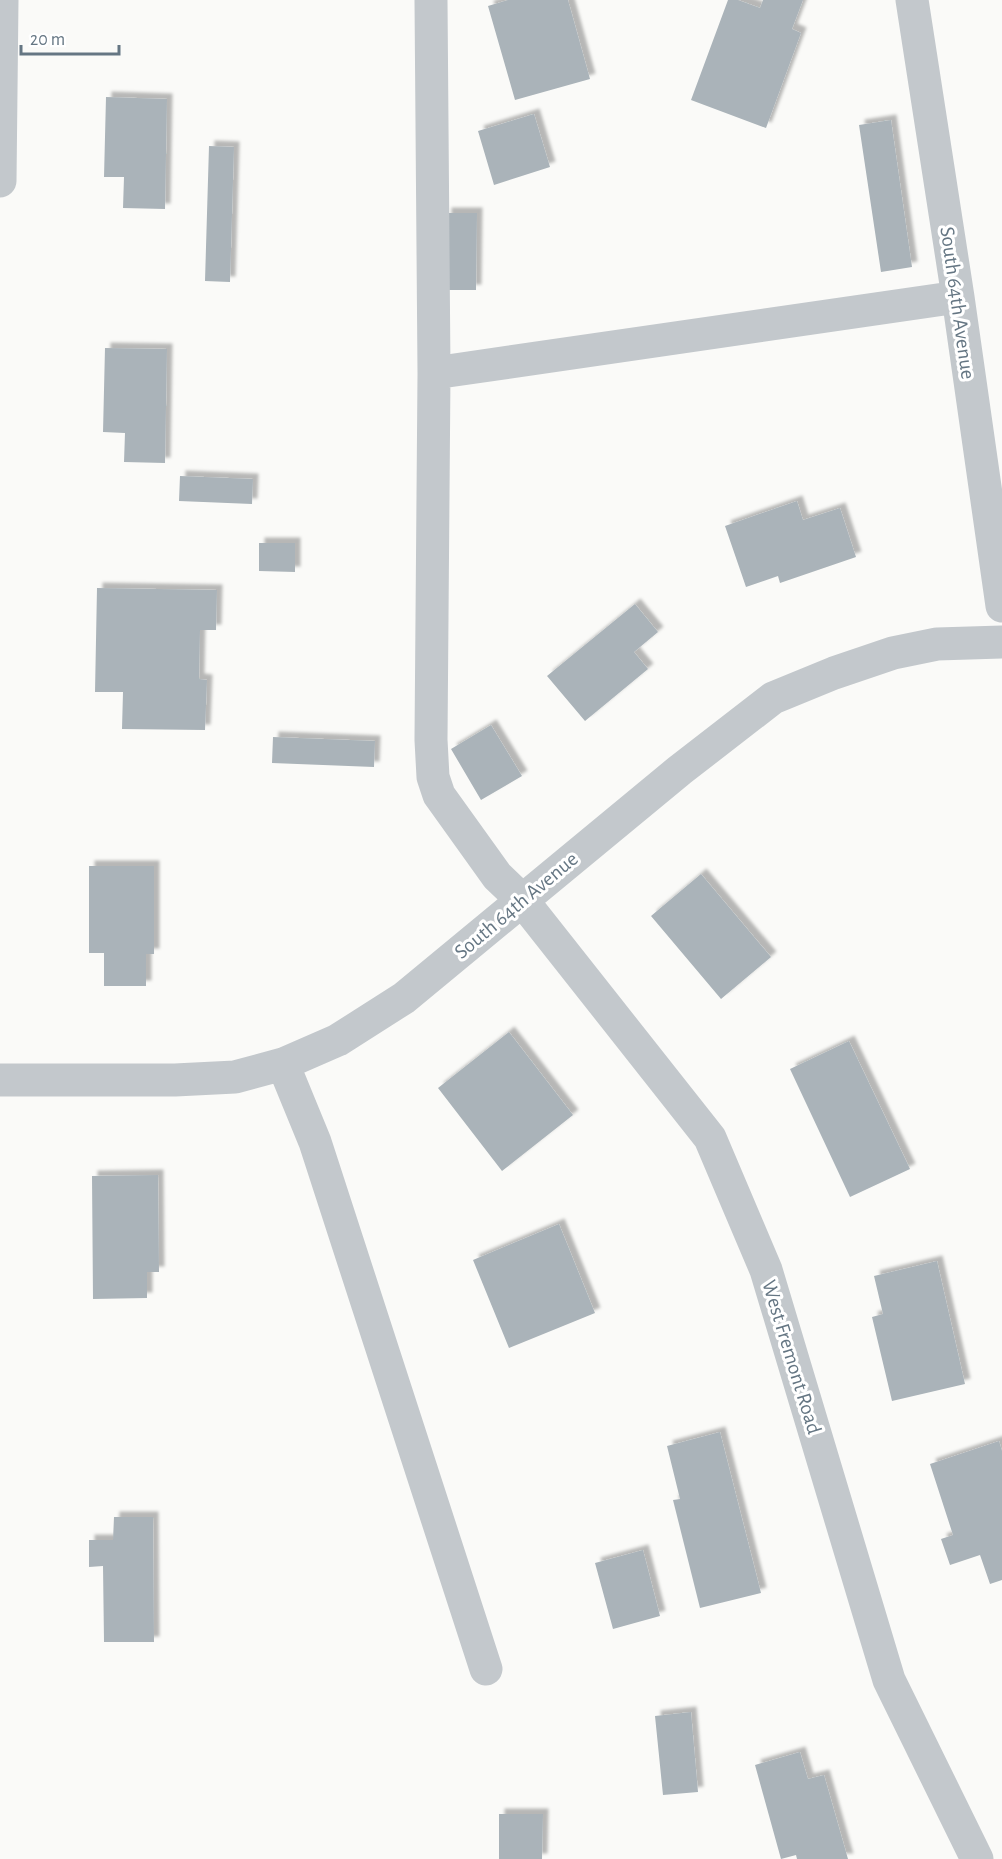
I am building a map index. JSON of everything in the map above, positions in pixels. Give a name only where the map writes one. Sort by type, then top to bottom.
[{"type":"street","points":[[0,181],[2,0]]},
{"type":"street","name":"West Fremont Road","points":[[431,0],[434,373],[431,728],[433,777],[440,795],[497,876],[522,900],[710,1138],[766,1270],[889,1680],[978,1859]]},
{"type":"street","name":"South 64th Avenue","points":[[912,0],[958,297],[1002,606]]},
{"type":"street","points":[[434,373],[958,297]]},
{"type":"street","name":"South 64th Avenue","points":[[0,1080],[175,1080],[235,1077],[283,1064],[338,1040],[404,999],[680,770],[774,698],[834,673],[893,653],[937,644],[1002,642]]},
{"type":"street","points":[[283,1064],[315,1142],[486,1669]]},
{"type":"building","points":[[508,0],[568,0],[590,79],[515,100],[488,6]]},
{"type":"building","points":[[728,0],[738,0],[760,8],[763,0],[803,0],[792,29],[801,33],[766,128],[691,100]]},
{"type":"building","points":[[106,97],[167,99],[165,209],[123,208],[124,177],[104,177]]},
{"type":"building","points":[[534,114],[550,167],[494,185],[478,131]]},
{"type":"building","points":[[891,120],[912,267],[881,272],[859,125]]},
{"type":"building","points":[[209,146],[234,147],[230,282],[205,281]]},
{"type":"building","points":[[446,213],[477,213],[476,290],[446,290]]},
{"type":"building","points":[[105,348],[167,349],[165,463],[124,462],[125,433],[103,432]]},
{"type":"building","points":[[180,476],[253,479],[252,504],[179,501]]},
{"type":"building","points":[[797,501],[803,520],[840,508],[856,557],[780,583],[778,576],[746,587],[725,526]]},
{"type":"building","points":[[259,543],[295,543],[295,572],[259,571]]},
{"type":"building","points":[[97,588],[217,590],[216,630],[200,630],[199,679],[207,680],[205,730],[122,729],[123,692],[95,692]]},
{"type":"building","points":[[635,604],[658,632],[634,652],[648,669],[585,721],[547,676]]},
{"type":"building","points":[[491,725],[522,776],[481,800],[451,749]]},
{"type":"building","points":[[273,737],[375,741],[374,767],[272,763]]},
{"type":"building","points":[[89,866],[154,866],[154,954],[146,954],[146,986],[104,986],[104,953],[89,953]]},
{"type":"building","points":[[701,874],[771,957],[721,999],[651,916]]},
{"type":"building","points":[[509,1032],[573,1115],[502,1171],[438,1088]]},
{"type":"building","points":[[849,1041],[910,1169],[850,1197],[790,1069]]},
{"type":"building","points":[[158,1175],[159,1272],[147,1272],[147,1298],[93,1299],[92,1176]]},
{"type":"building","points":[[559,1224],[595,1313],[509,1348],[473,1260]]},
{"type":"building","points":[[937,1261],[965,1384],[892,1401],[872,1317],[883,1314],[874,1276]]},
{"type":"building","points":[[720,1432],[761,1593],[700,1608],[673,1500],[680,1499],[667,1446]]},
{"type":"building","points":[[999,1441],[1002,1451],[1002,1580],[990,1584],[980,1555],[950,1565],[941,1539],[953,1535],[930,1464]]},
{"type":"building","points":[[114,1517],[153,1517],[154,1642],[104,1642],[103,1566],[89,1567],[89,1540],[113,1540]]},
{"type":"building","points":[[643,1550],[660,1616],[613,1629],[595,1563]]},
{"type":"building","points":[[691,1712],[698,1792],[663,1795],[655,1716]]},
{"type":"building","points":[[800,1752],[808,1779],[824,1775],[848,1859],[797,1859],[796,1855],[781,1859],[755,1765]]},
{"type":"building","points":[[499,1814],[543,1814],[542,1859],[499,1859]]}]
